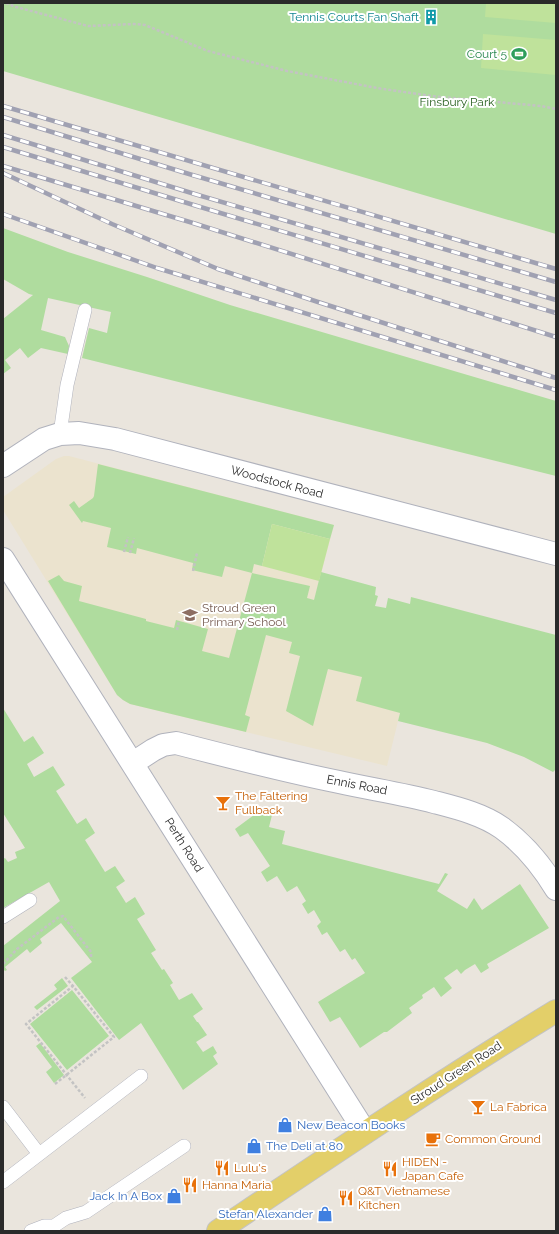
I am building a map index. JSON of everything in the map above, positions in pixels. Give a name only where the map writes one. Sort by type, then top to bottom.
[{"type":"main road","name":"Stroud Green Road","points":[[218,1231],[365,1132],[556,1011]]},
{"type":"street","name":"Woodstock Road","points":[[3,466],[44,439],[60,434],[79,433],[115,439],[556,554]]},
{"type":"street","name":"Perth Road","points":[[3,559],[365,1132]]},
{"type":"street","name":"Ennis Road","points":[[133,763],[163,745],[176,744],[263,765],[410,796],[454,807],[476,815],[501,828],[522,846],[546,872],[556,889]]},
{"type":"lane","points":[[60,434],[67,386],[84,310]]},
{"type":"lane","points":[[3,917],[30,900]]},
{"type":"lane","points":[[3,1182],[141,1076]]},
{"type":"lane","points":[[3,1107],[39,1154]]},
{"type":"lane","points":[[30,1231],[44,1226],[54,1226],[66,1218],[86,1212],[184,1146]]},
{"type":"path","points":[[6,3],[88,26],[145,25],[208,51],[287,71],[432,96],[541,106],[556,109]]},
{"type":"path","points":[[124,552],[128,537]]},
{"type":"path","points":[[130,553],[134,538]]},
{"type":"path","points":[[193,570],[197,554]]},
{"type":"path","points":[[177,630],[179,621]]},
{"type":"path","points":[[3,964],[17,949],[59,917],[63,916],[91,952],[91,958]]},
{"type":"path","points":[[55,1084],[114,1037],[65,976]]},
{"type":"path","points":[[73,986],[26,1024],[95,1111]]},
{"type":"shaded area","name":"Stroud Green Primary School","points":[[69,456],[334,525],[306,631],[343,640],[400,713],[387,766],[130,704],[117,695],[3,510],[3,497],[56,459]]},
{"type":"green space","name":"Finsbury Park","points":[[3,3],[556,3],[556,234],[3,71]]},
{"type":"green space","points":[[486,3],[556,3],[556,23],[485,17]]},
{"type":"green space","name":"Court 5","points":[[483,34],[556,40],[556,75],[481,68]]},
{"type":"green space","points":[[3,228],[68,252],[230,305],[556,401],[556,476],[82,358],[89,328],[107,333],[111,312],[48,298],[41,330],[65,337],[69,346],[68,354],[41,348],[28,358],[20,348],[5,360],[11,368],[3,374],[3,319],[33,295],[3,279]]},
{"type":"green space","points":[[98,464],[334,525],[330,539],[272,524],[262,566],[254,564],[252,573],[225,566],[222,577],[192,570],[193,563],[137,548],[136,554],[107,547],[111,528],[83,521],[82,523],[69,505],[74,501],[79,508],[93,498]]},
{"type":"green space","points":[[272,524],[330,539],[319,581],[262,566]]},
{"type":"green space","points":[[321,572],[376,587],[375,595],[378,596],[375,606],[386,608],[388,598],[410,604],[411,597],[556,635],[556,769],[553,772],[524,757],[487,743],[398,721],[400,713],[356,701],[362,677],[328,669],[313,726],[286,711],[300,656],[289,653],[292,642],[266,635],[245,715],[250,717],[246,732],[130,704],[117,695],[48,581],[59,575],[64,581],[82,586],[79,601],[174,628],[176,620],[208,629],[202,651],[229,658],[252,573],[310,586],[307,598],[314,600]]},
{"type":"green space","points":[[3,708],[24,742],[33,736],[44,753],[27,764],[34,777],[53,766],[65,785],[56,791],[77,824],[86,818],[95,833],[85,840],[105,872],[115,866],[125,881],[116,887],[126,903],[135,897],[145,914],[137,919],[156,950],[151,953],[173,983],[170,985],[179,1000],[192,993],[203,1009],[193,1016],[207,1035],[196,1042],[203,1052],[213,1046],[217,1053],[213,1056],[218,1064],[183,1090],[141,1023],[119,1040],[71,978],[92,962],[61,923],[40,939],[42,943],[30,953],[27,949],[5,967],[7,970],[5,971],[3,969],[3,946],[60,901],[49,882],[3,908],[3,859],[5,858],[8,862],[17,858],[15,852],[25,848],[3,813]]},
{"type":"green space","points":[[258,812],[272,815],[269,827],[285,831],[282,844],[439,884],[445,873],[448,874],[437,891],[467,909],[474,898],[482,910],[520,884],[549,928],[487,964],[489,968],[481,973],[475,964],[461,974],[457,969],[444,978],[452,988],[441,997],[434,987],[422,995],[423,998],[409,1008],[412,1013],[387,1032],[384,1032],[360,1048],[340,1017],[330,1022],[318,1002],[365,973],[355,958],[352,960],[345,949],[340,952],[327,932],[322,935],[317,926],[321,922],[314,910],[308,914],[302,904],[306,901],[297,886],[287,892],[277,876],[267,882],[261,872],[270,866],[248,833],[240,837],[235,829]]},
{"type":"green space","points":[[62,978],[68,986],[37,1010],[34,1007],[57,989],[54,985]]},
{"type":"green space","points":[[72,990],[109,1036],[67,1070],[30,1024]]},
{"type":"green space","points":[[40,1043],[64,1075],[54,1083],[46,1072],[52,1067],[36,1046]]},
{"type":"railway","points":[[3,106],[556,269]]},
{"type":"railway","points":[[3,117],[189,174],[556,282]]},
{"type":"railway","points":[[3,135],[198,195],[556,300]]},
{"type":"railway","points":[[3,147],[556,313]]},
{"type":"railway","points":[[3,166],[193,223],[556,337]]},
{"type":"railway","points":[[3,173],[112,224],[218,269],[556,378]]},
{"type":"railway","points":[[3,214],[157,268],[556,390]]},
{"type":"place","name":"Tennis Courts Fan Shaft","points":[[431,17]]},
{"type":"place","name":"Court 5","points":[[519,54]]},
{"type":"place","name":"Stroud Green Primary School","points":[[190,615]]},
{"type":"place","name":"The Faltering Fullback","points":[[223,803]]},
{"type":"place","name":"La Fabrica","points":[[478,1107]]},
{"type":"place","name":"New Beacon Books","points":[[285,1125]]},
{"type":"place","name":"Common Ground","points":[[433,1139]]},
{"type":"place","name":"The Deli at 80","points":[[254,1146]]},
{"type":"place","name":"Lulu's","points":[[222,1168]]},
{"type":"place","name":"HIDEN - Japan Cafe","points":[[390,1169]]},
{"type":"place","name":"Hanna Maria","points":[[190,1185]]},
{"type":"place","name":"Jack In A Box","points":[[174,1196]]},
{"type":"place","name":"Q&T Vietnamese Kitchen","points":[[346,1198]]},
{"type":"place","name":"Stefan Alexander","points":[[325,1214]]}]
